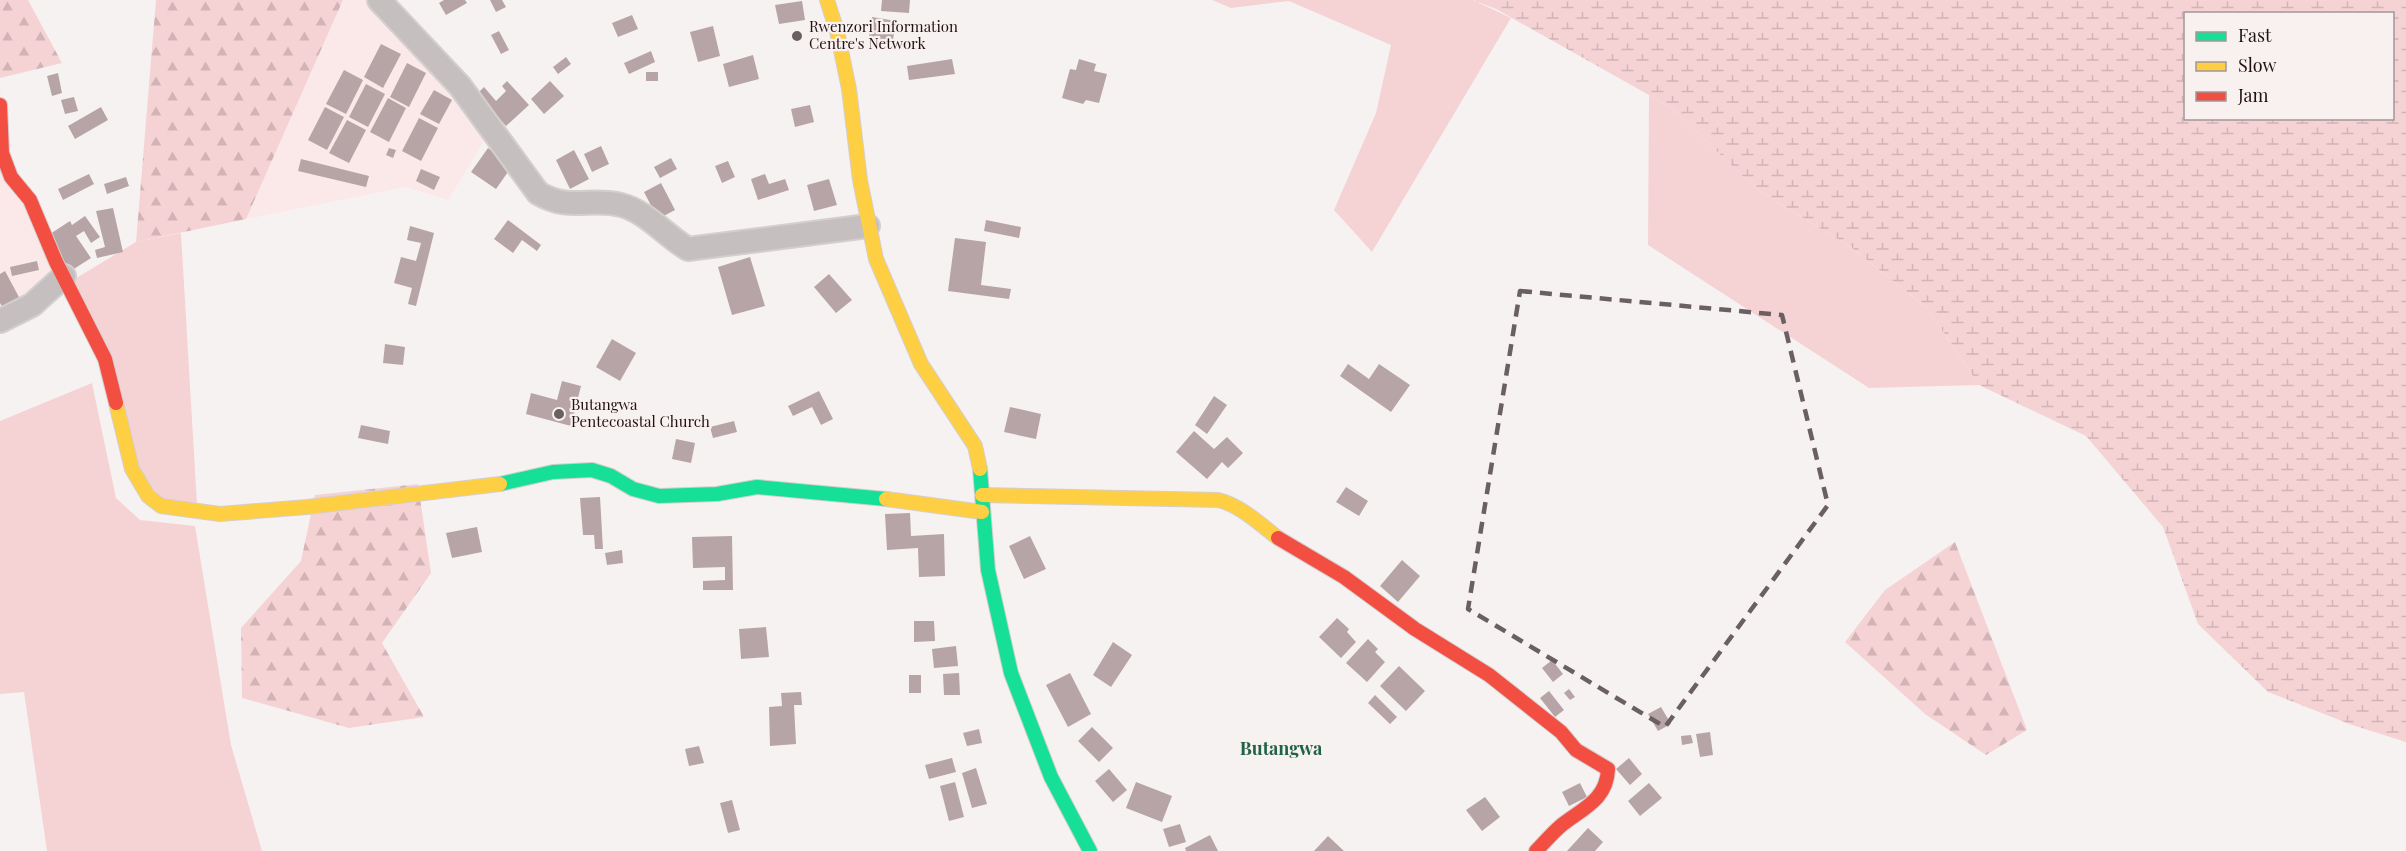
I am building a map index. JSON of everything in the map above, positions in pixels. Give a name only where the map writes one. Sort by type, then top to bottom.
[{"type":"street","points":[[380,0],[460,86],[538,192],[552,201],[618,204],[630,208],[687,249],[868,226]]},
{"type":"street","points":[[827,0],[837,31],[849,89],[868,226],[883,276],[921,364],[975,446],[980,465],[988,570],[1011,673],[1051,777],[1090,851]]},
{"type":"street","points":[[0,105],[2,153],[11,177],[30,200],[105,359],[132,469],[147,496],[161,506],[220,514],[307,507],[484,487],[553,472],[592,470],[611,476],[633,489],[659,496],[717,494],[757,487],[922,501],[982,512]]},
{"type":"street","points":[[0,321],[32,305],[64,276]]},
{"type":"street","points":[[982,495],[1218,500],[1227,502],[1251,516],[1285,543],[1344,577],[1416,629],[1489,675],[1561,732],[1576,750],[1608,769],[1607,783],[1601,796],[1563,825],[1536,851]]},
{"type":"highlighted area","points":[[1520,291],[1782,315],[1828,505],[1665,727],[1468,609]]},
{"type":"shaded area","points":[[343,0],[367,0],[397,39],[452,86],[488,134],[448,200],[405,187],[246,219]]},
{"type":"shaded area","points":[[0,89],[9,162],[61,280],[0,321]]},
{"type":"green space","points":[[0,0],[28,0],[62,63],[0,78]]},
{"type":"green space","points":[[156,0],[343,0],[246,219],[136,242]]},
{"type":"green space","points":[[1212,0],[1473,0],[1511,18],[1372,252],[1334,210],[1376,113],[1391,45],[1289,1],[1231,8]]},
{"type":"green space","points":[[1473,0],[2406,0],[2406,742],[2352,725],[2268,692],[2198,624],[2163,527],[2086,436],[1979,385],[1927,308],[1852,248],[1755,188],[1672,108],[1496,9]]},
{"type":"green space","points":[[1649,95],[1672,108],[1755,188],[1852,248],[1927,308],[1979,385],[1869,388],[1648,245]]},
{"type":"green space","points":[[181,233],[197,504],[149,500],[68,283],[136,242]]},
{"type":"green space","points":[[92,383],[116,498],[140,520],[195,526],[231,745],[262,851],[47,851],[24,692],[0,694],[0,421]]},
{"type":"green space","points":[[418,484],[431,573],[382,643],[424,717],[349,728],[242,698],[241,628],[301,561],[315,495]]},
{"type":"green space","points":[[1955,542],[2027,730],[1986,755],[1925,714],[1845,642],[1885,590]]},
{"type":"building","points":[[444,0],[465,0],[467,3],[446,15],[439,3]]},
{"type":"building","points":[[490,0],[502,0],[506,7],[496,12]]},
{"type":"building","points":[[882,0],[910,0],[909,13],[881,11]]},
{"type":"building","points":[[802,1],[805,20],[779,24],[775,5]]},
{"type":"building","points":[[632,15],[638,29],[618,37],[612,23]]},
{"type":"building","points":[[872,17],[896,21],[892,46],[868,42]]},
{"type":"building","points":[[713,26],[720,56],[698,62],[690,32]]},
{"type":"building","points":[[499,31],[509,50],[501,54],[491,35]]},
{"type":"building","points":[[381,44],[401,54],[383,88],[364,77]]},
{"type":"building","points":[[651,51],[655,62],[629,74],[624,63]]},
{"type":"building","points":[[753,55],[759,79],[729,87],[723,64]]},
{"type":"building","points":[[566,57],[571,64],[558,74],[553,67]]},
{"type":"building","points":[[952,59],[955,74],[909,80],[907,66]]},
{"type":"building","points":[[1079,59],[1096,64],[1094,71],[1107,74],[1099,103],[1086,100],[1083,104],[1062,98],[1070,69],[1076,70]]},
{"type":"building","points":[[407,63],[426,73],[409,107],[390,97]]},
{"type":"building","points":[[344,70],[363,80],[346,114],[326,104]]},
{"type":"building","points":[[646,72],[658,72],[658,81],[646,81]]},
{"type":"building","points":[[58,73],[62,93],[52,96],[47,76]]},
{"type":"building","points":[[507,81],[529,105],[506,126],[477,94],[484,87],[496,101],[506,91],[502,86]]},
{"type":"building","points":[[550,81],[564,96],[544,114],[531,99]]},
{"type":"building","points":[[366,84],[385,94],[368,127],[349,117]]},
{"type":"building","points":[[434,90],[452,100],[439,124],[420,114]]},
{"type":"building","points":[[74,97],[78,111],[65,114],[61,100]]},
{"type":"building","points":[[388,98],[406,108],[389,142],[370,132]]},
{"type":"building","points":[[810,105],[814,122],[795,127],[791,109]]},
{"type":"building","points":[[101,107],[108,120],[75,139],[68,126]]},
{"type":"building","points":[[325,107],[344,117],[327,150],[308,140]]},
{"type":"building","points":[[419,118],[438,128],[421,161],[402,151]]},
{"type":"building","points":[[347,120],[366,130],[349,163],[329,153]]},
{"type":"building","points":[[601,146],[609,164],[592,172],[584,154]]},
{"type":"building","points":[[389,148],[396,150],[393,158],[386,155]]},
{"type":"building","points":[[488,148],[512,166],[496,189],[471,172]]},
{"type":"building","points":[[574,150],[589,179],[570,189],[556,160]]},
{"type":"building","points":[[671,158],[677,169],[660,178],[654,167]]},
{"type":"building","points":[[301,159],[369,176],[366,187],[298,171]]},
{"type":"building","points":[[728,161],[735,177],[722,183],[715,166]]},
{"type":"building","points":[[421,169],[440,177],[434,190],[416,181]]},
{"type":"building","points":[[89,174],[94,184],[63,200],[58,189]]},
{"type":"building","points":[[765,174],[769,184],[785,179],[789,190],[758,200],[751,179]]},
{"type":"building","points":[[126,177],[129,186],[107,194],[104,184]]},
{"type":"building","points":[[829,179],[837,205],[814,211],[807,185]]},
{"type":"building","points":[[661,183],[675,210],[658,219],[644,192]]},
{"type":"building","points":[[113,208],[123,252],[97,258],[95,250],[105,247],[96,211]]},
{"type":"building","points":[[85,216],[100,237],[91,243],[84,231],[76,236],[91,258],[66,274],[50,234],[70,221],[72,225]]},
{"type":"building","points":[[508,220],[541,245],[537,251],[522,240],[513,253],[494,239]]},
{"type":"building","points":[[986,220],[1021,227],[1019,238],[984,231]]},
{"type":"building","points":[[410,226],[434,233],[416,306],[408,304],[412,288],[394,283],[401,257],[416,261],[421,243],[407,240]]},
{"type":"building","points":[[955,238],[986,242],[981,285],[1011,289],[1009,299],[948,291]]},
{"type":"building","points":[[750,257],[765,306],[732,315],[718,267]]},
{"type":"building","points":[[37,261],[39,270],[12,276],[10,267]]},
{"type":"building","points":[[5,271],[20,299],[3,308],[0,303],[0,274]]},
{"type":"building","points":[[829,274],[852,300],[836,313],[814,287]]},
{"type":"building","points":[[612,339],[636,353],[620,381],[596,367]]},
{"type":"building","points":[[385,344],[405,347],[403,365],[383,363]]},
{"type":"building","points":[[1348,364],[1369,379],[1379,364],[1410,385],[1391,412],[1340,376]]},
{"type":"building","points":[[562,381],[581,386],[571,426],[526,414],[531,393],[557,400]]},
{"type":"building","points":[[819,391],[833,419],[821,425],[812,407],[793,416],[788,406]]},
{"type":"building","points":[[1214,396],[1227,405],[1207,434],[1195,425]]},
{"type":"building","points":[[1010,407],[1041,414],[1036,439],[1004,432]]},
{"type":"building","points":[[734,421],[737,432],[713,438],[710,427]]},
{"type":"building","points":[[361,425],[390,431],[388,444],[358,438]]},
{"type":"building","points":[[1194,431],[1214,449],[1227,437],[1243,453],[1228,468],[1222,462],[1207,479],[1176,452]]},
{"type":"building","points":[[676,439],[695,443],[691,463],[672,459]]},
{"type":"building","points":[[1346,487],[1368,501],[1359,516],[1336,502]]},
{"type":"building","points":[[600,497],[603,549],[595,549],[594,535],[583,535],[580,498]]},
{"type":"building","points":[[910,513],[911,536],[944,534],[945,576],[919,577],[918,548],[887,550],[885,514]]},
{"type":"building","points":[[477,527],[482,552],[452,558],[446,533]]},
{"type":"building","points":[[732,536],[733,590],[703,590],[703,581],[725,580],[725,567],[693,568],[692,537]]},
{"type":"building","points":[[1030,536],[1046,569],[1024,579],[1009,546]]},
{"type":"building","points":[[622,550],[623,563],[607,565],[605,553]]},
{"type":"building","points":[[1402,560],[1420,576],[1398,602],[1380,586]]},
{"type":"building","points":[[1337,618],[1349,629],[1347,632],[1356,642],[1341,658],[1319,637]]},
{"type":"building","points":[[914,621],[934,621],[935,641],[914,642]]},
{"type":"building","points":[[766,627],[769,657],[741,659],[739,629]]},
{"type":"building","points":[[1368,639],[1378,649],[1375,652],[1385,662],[1367,682],[1346,663]]},
{"type":"building","points":[[1113,642],[1132,655],[1111,687],[1093,675]]},
{"type":"building","points":[[956,646],[958,666],[934,668],[932,649]]},
{"type":"building","points":[[1552,660],[1563,674],[1553,682],[1542,668]]},
{"type":"building","points":[[1399,666],[1425,691],[1406,711],[1380,686]]},
{"type":"building","points":[[959,673],[960,695],[944,695],[943,674]]},
{"type":"building","points":[[1070,673],[1091,714],[1068,727],[1046,685]]},
{"type":"building","points":[[909,675],[921,675],[921,693],[909,693]]},
{"type":"building","points":[[1569,689],[1575,697],[1570,700],[1564,693]]},
{"type":"building","points":[[1549,691],[1564,710],[1555,717],[1540,698]]},
{"type":"building","points":[[801,692],[802,705],[794,705],[796,744],[770,746],[769,707],[782,706],[781,693]]},
{"type":"building","points":[[1375,695],[1397,717],[1390,724],[1368,703]]},
{"type":"building","points":[[1661,707],[1671,724],[1658,731],[1648,714]]},
{"type":"building","points":[[1092,727],[1113,748],[1099,762],[1078,741]]},
{"type":"building","points":[[979,729],[982,743],[967,746],[963,733]]},
{"type":"building","points":[[1710,732],[1713,755],[1700,757],[1696,734]]},
{"type":"building","points":[[1691,735],[1693,743],[1682,745],[1681,736]]},
{"type":"building","points":[[699,746],[704,763],[689,766],[685,749]]},
{"type":"building","points":[[952,758],[956,772],[929,779],[925,765]]},
{"type":"building","points":[[1629,758],[1642,774],[1630,785],[1616,769]]},
{"type":"building","points":[[976,768],[987,804],[972,808],[962,773]]},
{"type":"building","points":[[1109,769],[1127,790],[1113,802],[1095,781]]},
{"type":"building","points":[[955,782],[964,817],[949,821],[940,786]]},
{"type":"building","points":[[1136,782],[1172,796],[1162,822],[1126,808]]},
{"type":"building","points":[[1580,783],[1587,797],[1569,806],[1562,792]]},
{"type":"building","points":[[1649,783],[1662,798],[1640,816],[1628,801]]},
{"type":"building","points":[[1485,797],[1500,817],[1482,831],[1466,810]]},
{"type":"building","points":[[732,800],[740,830],[728,833],[720,803]]},
{"type":"building","points":[[1180,824],[1186,842],[1169,847],[1163,829]]},
{"type":"building","points":[[1588,828],[1603,842],[1595,851],[1567,851]]},
{"type":"building","points":[[1210,835],[1218,851],[1186,851],[1185,848]]},
{"type":"building","points":[[1328,836],[1344,851],[1314,851]]},
{"type":"traffic: fast","points":[[980,469],[988,570],[1011,673],[1051,777],[1090,851]]},
{"type":"traffic: fast","points":[[500,484],[553,472],[592,470],[611,476],[633,489],[659,496],[717,494],[757,487],[886,499]]},
{"type":"traffic: slow","points":[[827,0],[837,31],[849,89],[860,180],[876,259],[921,364],[975,446],[980,469]]},
{"type":"traffic: slow","points":[[116,403],[132,469],[148,496],[161,506],[220,514],[307,507],[500,484]]},
{"type":"traffic: slow","points":[[982,495],[1218,500],[1242,511],[1278,538]]},
{"type":"traffic: slow","points":[[886,499],[982,512]]},
{"type":"traffic: jam","points":[[0,105],[2,153],[11,177],[30,200],[56,262],[105,359],[116,403]]},
{"type":"traffic: jam","points":[[1278,538],[1344,577],[1415,629],[1489,675],[1561,732],[1576,750],[1608,769],[1604,788],[1593,802],[1559,827],[1536,851]]},
{"type":"place","name":"Rwenzori Information Centre's Network","points":[[797,36]]},
{"type":"place","name":"Butangwa Pentecoastal Church","points":[[559,414]]},
{"type":"district","name":"Butangwa","points":[[1281,749]]}]
